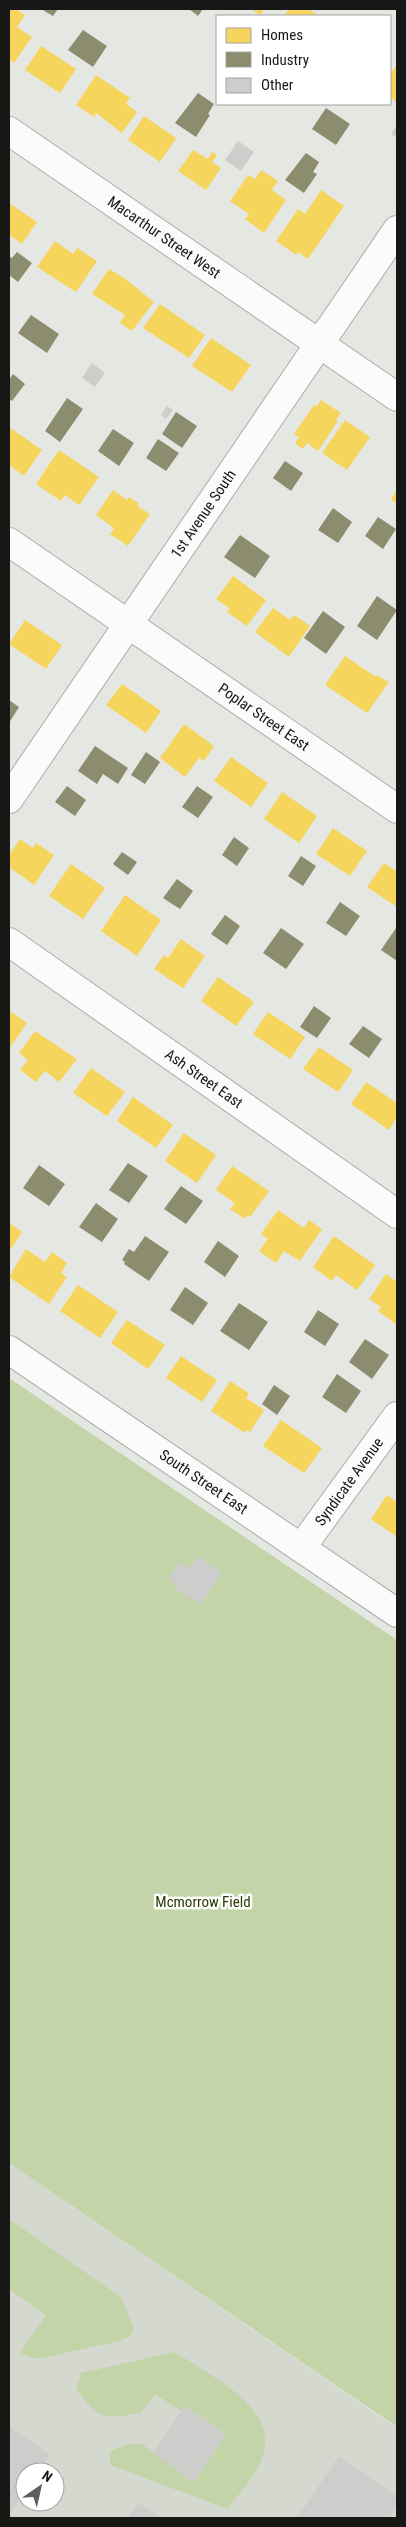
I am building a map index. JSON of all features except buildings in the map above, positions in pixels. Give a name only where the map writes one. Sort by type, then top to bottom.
[{"type":"street","name":"Macarthur Street West","points":[[9,131],[397,397]]},
{"type":"street","name":"1st Avenue South","points":[[9,799],[318,343],[397,230]]},
{"type":"street","name":"Poplar Street East","points":[[9,542],[397,809]]},
{"type":"street","name":"Ash Street East","points":[[9,942],[397,1214]]},
{"type":"street","name":"South Street East","points":[[9,1350],[397,1613]]},
{"type":"street","name":"Syndicate Avenue","points":[[302,1548],[397,1416]]},
{"type":"shaded area","points":[[9,2163],[397,2428],[397,2518],[9,2518]]},
{"type":"green space","name":"Mcmorrow Field","points":[[9,1378],[397,1640],[397,2427],[9,2163]]},
{"type":"green space","points":[[9,2219],[122,2298],[134,2330],[130,2336],[120,2341],[37,2359],[19,2354],[46,2315],[9,2289]]},
{"type":"green space","points":[[175,2352],[222,2382],[238,2395],[252,2409],[261,2424],[265,2440],[262,2458],[252,2478],[228,2509],[110,2465],[110,2451],[131,2443],[143,2445],[194,2482],[226,2434],[185,2406],[181,2411],[155,2394],[141,2413],[110,2416],[104,2415],[91,2407],[76,2389],[81,2373]]}]
